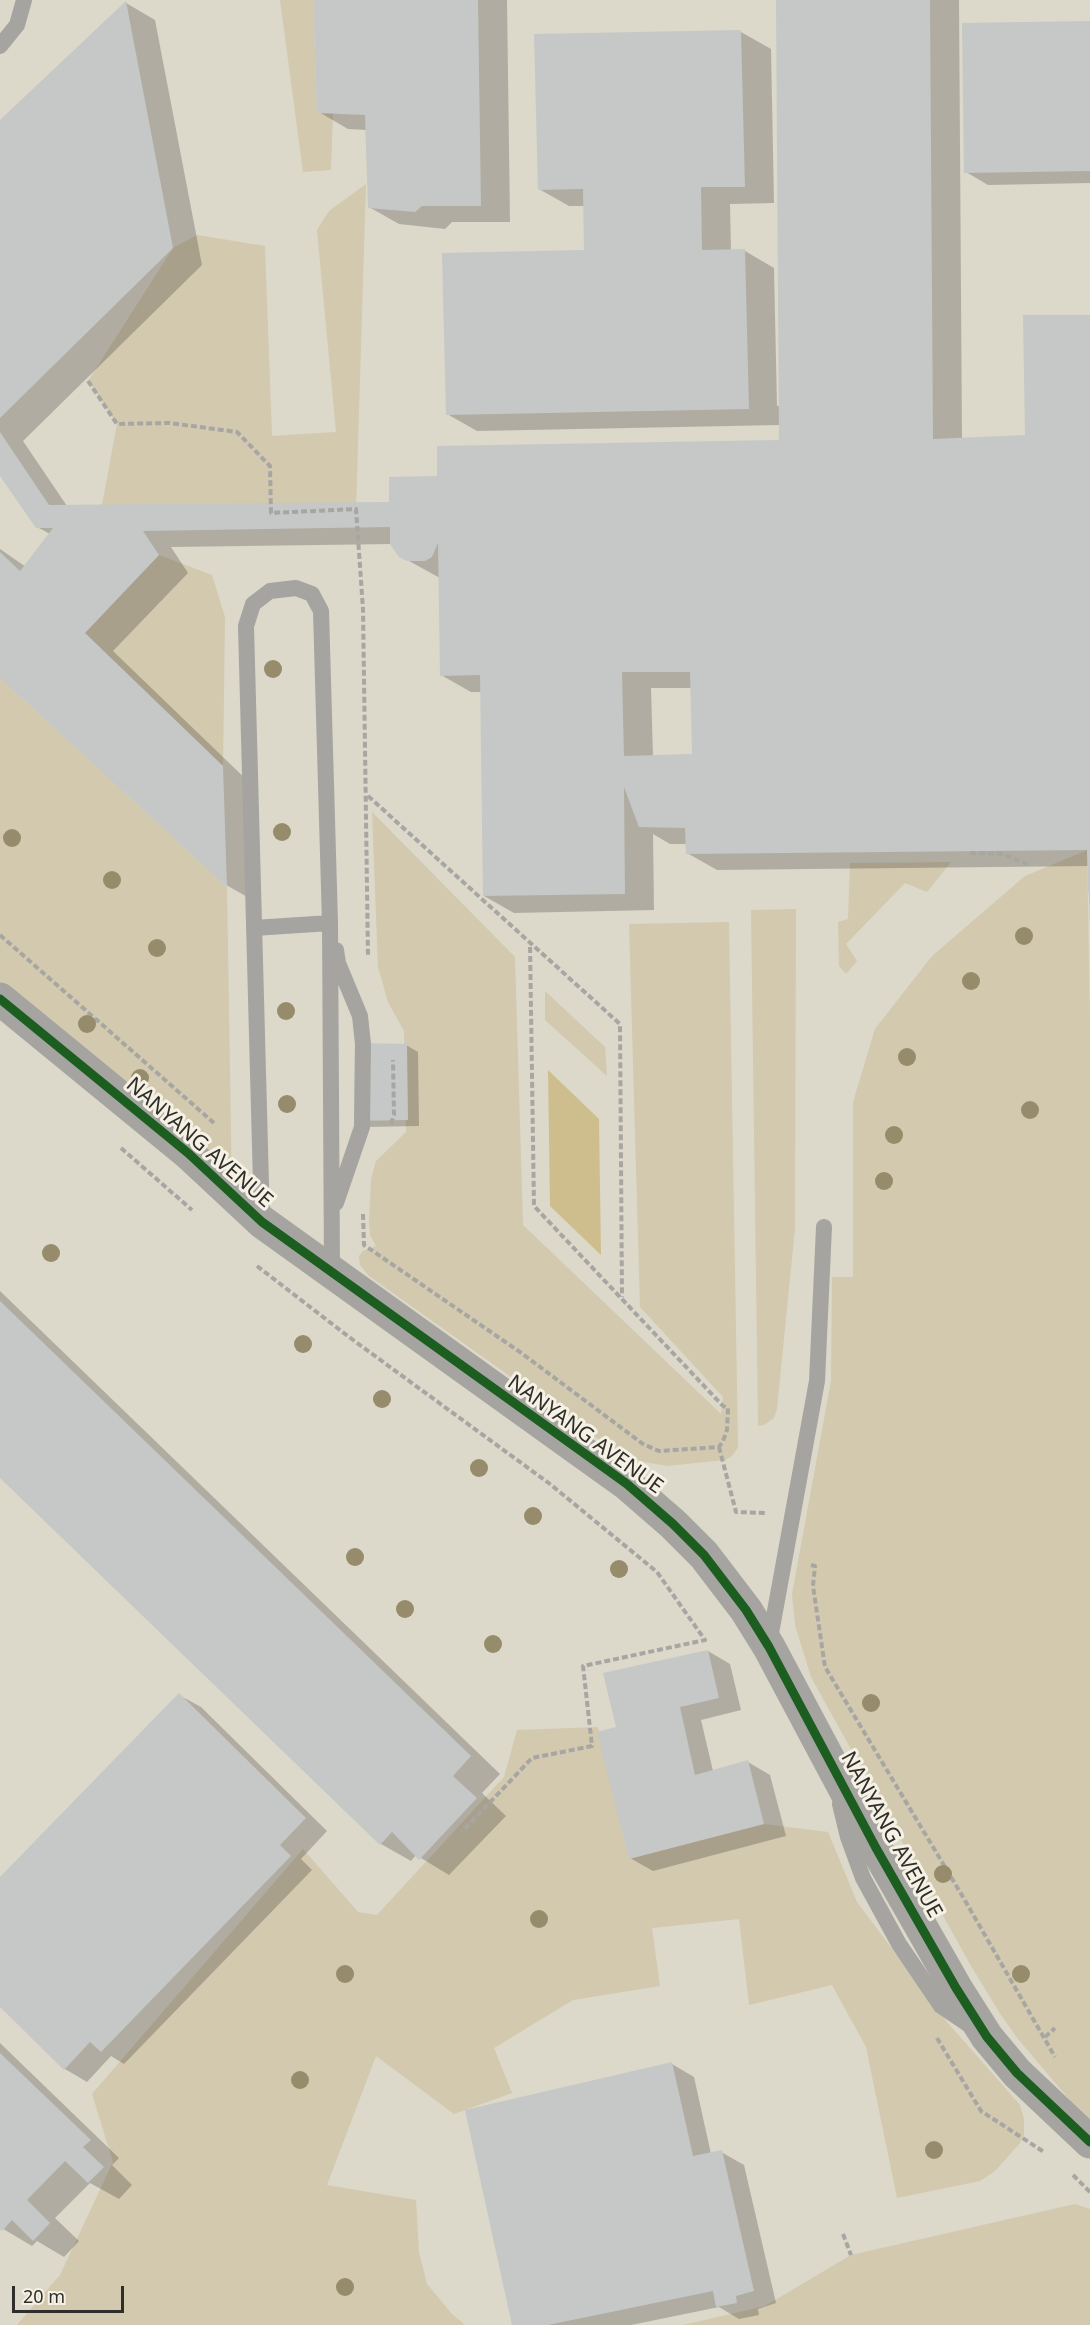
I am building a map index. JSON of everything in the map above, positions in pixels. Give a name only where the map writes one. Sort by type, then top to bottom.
[{"type":"street","name":"NANYANG AVENUE","points":[[0,999],[188,1153],[262,1222],[627,1485],[666,1518],[704,1555],[746,1610],[769,1647],[916,1918],[987,2037],[1017,2073],[1090,2142]]},
{"type":"lane","points":[[0,46],[17,25],[24,0]]},
{"type":"lane","points":[[262,1222],[246,626],[253,604],[270,591],[296,588],[312,594],[321,611],[330,923],[332,1272]]},
{"type":"lane","points":[[254,928],[330,923]]},
{"type":"lane","points":[[330,923],[338,963],[360,1016],[363,1044],[362,1126],[333,1214]]},
{"type":"lane","points":[[769,1647],[817,1381],[824,1227]]},
{"type":"path","points":[[88,381],[117,424],[170,423],[237,432],[270,465],[271,513],[356,509],[363,609],[368,961]]},
{"type":"path","points":[[367,795],[620,1024],[622,1297]]},
{"type":"path","points":[[970,854],[1003,854],[1027,864]]},
{"type":"path","points":[[0,935],[214,1123]]},
{"type":"path","points":[[530,944],[534,1206],[723,1406],[728,1408],[727,1430],[719,1447],[736,1512],[765,1513],[771,1545],[784,1556],[815,1566],[813,1586],[825,1667],[1055,2057]]},
{"type":"path","points":[[391,1125],[394,1115],[393,1058]]},
{"type":"path","points":[[362,1204],[364,1245],[520,1352],[643,1444],[659,1451],[719,1447]]},
{"type":"path","points":[[462,1832],[532,1758],[592,1746],[583,1666],[705,1640]]},
{"type":"path","points":[[1045,2037],[1055,2028]]},
{"type":"path","points":[[981,2111],[1048,2154]]},
{"type":"path","points":[[1065,2168],[1090,2192]]},
{"type":"path","points":[[843,2234],[851,2255]]},
{"type":"shaded area","points":[[0,0],[1090,0],[1090,2325],[0,2325]]},
{"type":"shaded area","points":[[280,0],[313,0],[317,112],[333,113],[331,170],[303,172]]},
{"type":"shaded area","points":[[366,184],[356,509],[102,505],[117,424],[88,381],[173,248],[197,235],[265,246],[272,436],[336,432],[317,230],[329,211]]},
{"type":"shaded area","points":[[159,555],[212,575],[225,617],[223,766],[85,633]]},
{"type":"shaded area","points":[[0,678],[227,887],[232,1195],[0,999]]},
{"type":"shaded area","points":[[372,812],[515,957],[523,1225],[721,1414],[723,1397],[640,1307],[629,924],[729,922],[738,1447],[732,1456],[725,1460],[667,1466],[644,1462],[618,1453],[369,1276],[360,1265],[359,1256],[363,1251],[376,1246],[370,1235],[369,1221],[371,1179],[376,1161],[406,1132],[404,1031],[388,1002],[378,967]]},
{"type":"shaded area","points":[[1087,850],[1090,1021],[1090,2121],[1018,2039],[971,1966],[811,1677],[795,1625],[792,1594],[831,1381],[832,1277],[853,1277],[853,1102],[875,1029],[932,956],[1025,876]]},
{"type":"shaded area","points":[[951,862],[927,892],[905,883],[846,944],[857,961],[846,974],[839,966],[838,922],[848,919],[850,863]]},
{"type":"shaded area","points":[[796,909],[795,1228],[777,1409],[774,1418],[758,1426],[751,910]]},
{"type":"shaded area","points":[[545,991],[605,1047],[607,1076],[545,1020]]},
{"type":"shaded area","points":[[548,1070],[599,1119],[601,1255],[550,1206]]},
{"type":"shaded area","points":[[598,1727],[629,1859],[764,1824],[828,1832],[857,1902],[947,2022],[1020,2105],[1024,2119],[1024,2135],[1020,2143],[995,2171],[980,2181],[897,2198],[866,2047],[832,1985],[749,2005],[739,1919],[652,1928],[660,1986],[573,2000],[494,2048],[512,2093],[454,2114],[376,2056],[327,2185],[416,2200],[419,2252],[427,2284],[452,2314],[465,2325],[17,2325],[60,2275],[113,2162],[92,2094],[303,1849],[358,1912],[377,1915],[504,1777],[517,1730]]},
{"type":"shaded area","points":[[1075,2204],[1090,2209],[1090,2325],[683,2325],[765,2306],[851,2255]]},
{"type":"building","points":[[313,0],[478,0],[481,206],[422,206],[415,212],[368,208],[365,115],[317,113]]},
{"type":"building","points":[[776,0],[930,0],[933,439],[1025,435],[1023,315],[1090,315],[1090,893],[1088,893],[1087,850],[686,854],[685,828],[639,827],[624,787],[625,894],[483,896],[480,675],[440,676],[438,543],[432,557],[425,561],[407,561],[399,557],[390,544],[390,527],[143,531],[159,555],[85,633],[223,766],[227,887],[0,678],[0,552],[20,571],[53,528],[36,528],[0,476],[0,432],[49,505],[389,502],[389,477],[437,476],[437,446],[779,440]],"holes":[[[622,672],[690,672],[692,754],[624,756]]]},
{"type":"building","points":[[126,1],[173,248],[0,418],[0,120]]},
{"type":"building","points":[[1090,21],[1090,171],[964,173],[962,23]]},
{"type":"building","points":[[741,30],[745,187],[701,187],[702,250],[745,249],[749,409],[446,415],[442,253],[584,250],[583,189],[538,190],[534,34]]},
{"type":"building","points":[[355,1043],[407,1044],[408,1120],[354,1121]]},
{"type":"building","points":[[0,1301],[471,1756],[453,1776],[477,1798],[419,1860],[392,1832],[380,1845],[0,1478]]},
{"type":"building","points":[[708,1650],[719,1698],[680,1707],[695,1775],[748,1760],[764,1824],[629,1859],[597,1732],[616,1727],[603,1673]]},
{"type":"building","points":[[179,1693],[306,1818],[280,1845],[291,1856],[101,2052],[90,2042],[64,2070],[0,2007],[0,1877]]},
{"type":"building","points":[[0,2053],[91,2140],[83,2147],[104,2167],[88,2183],[65,2161],[27,2200],[50,2223],[33,2241],[12,2220],[2,2231],[0,2229]]},
{"type":"building","points":[[672,2062],[693,2156],[722,2150],[754,2291],[736,2296],[737,2303],[716,2307],[713,2291],[548,2325],[512,2325],[465,2110]]},
{"type":"cycle path","points":[[0,999],[188,1153],[262,1222],[627,1484],[704,1555],[746,1610],[769,1647],[876,1848],[956,1988],[987,2037],[1017,2073],[1090,2142]]}]
